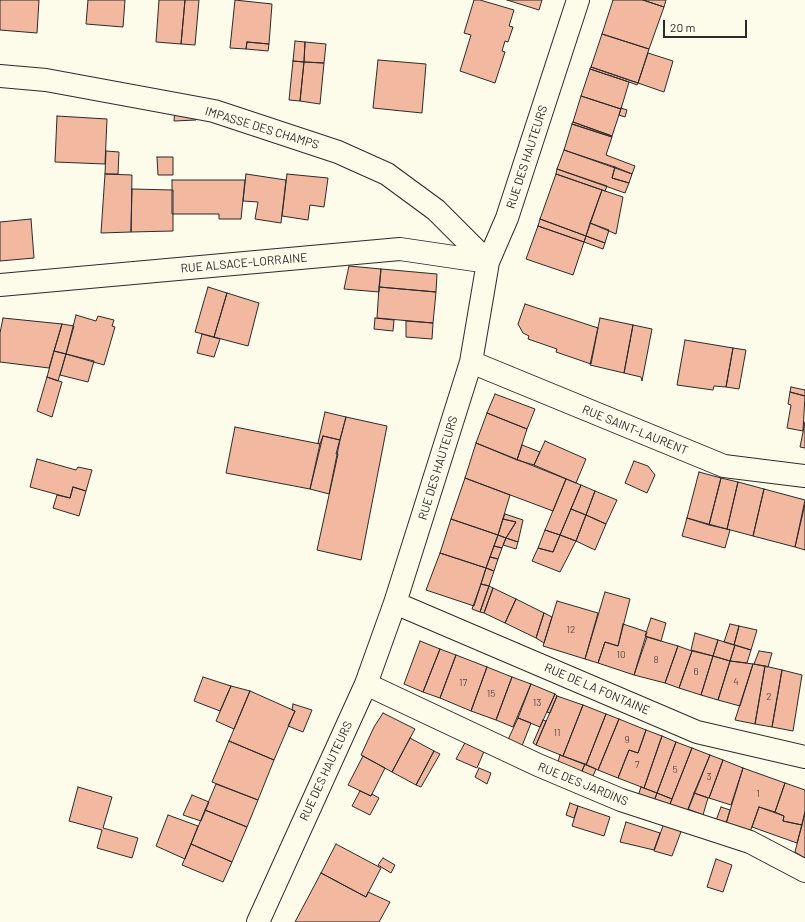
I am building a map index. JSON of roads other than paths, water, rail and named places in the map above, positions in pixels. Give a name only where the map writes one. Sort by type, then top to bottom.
[{"type":"street","name":"RUE DES HAUTEURS","points":[[258,922],[366,684],[395,603],[470,362],[488,262],[507,218],[578,0]]},
{"type":"street","name":"IMPASSE DES CHAMPS","points":[[0,76],[46,80],[214,111],[338,152],[387,174],[405,187],[436,210],[488,262]]},
{"type":"street","name":"RUE ALSACE-LORRAINE","points":[[0,285],[400,249],[488,262]]},
{"type":"street","name":"RUE SAINT-LAURENT","points":[[470,362],[724,466],[805,476]]},
{"type":"street","name":"RUE DE LA FONTAINE","points":[[395,603],[697,732],[805,757]]},
{"type":"street","name":"RUE DES JARDINS","points":[[366,684],[538,765],[621,800],[750,842],[805,871]]}]
